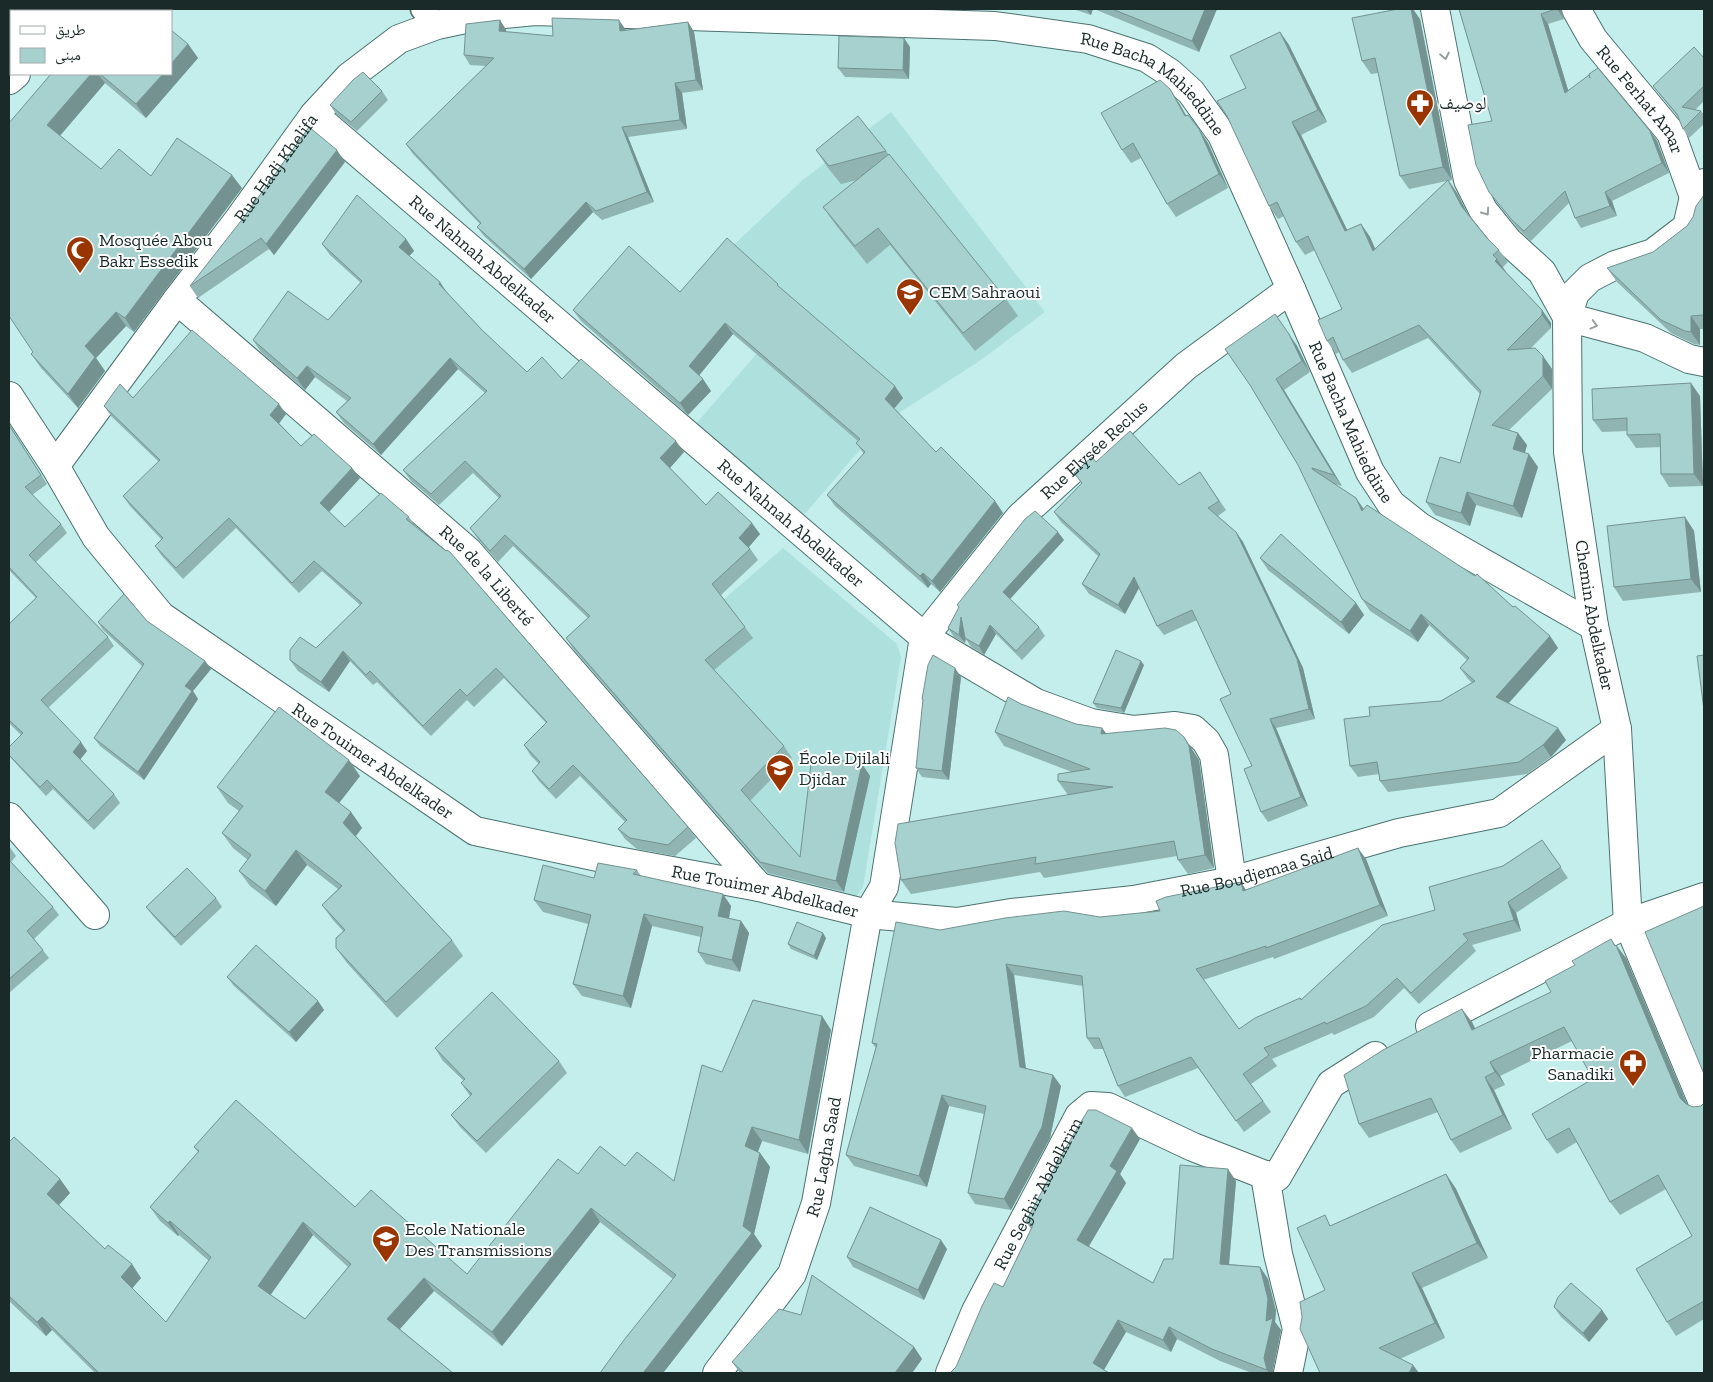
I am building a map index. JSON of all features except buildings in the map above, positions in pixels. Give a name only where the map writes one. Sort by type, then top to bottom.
[{"type":"street","points":[[1435,9],[1468,180],[1483,210],[1508,240],[1542,272],[1567,317],[1645,338],[1689,359],[1704,362]]},
{"type":"street","name":"Rue Ferhat Amar","points":[[1576,9],[1593,39],[1671,133],[1699,190]]},
{"type":"street","name":"Rue Bacha Mahieddine","points":[[429,17],[475,16],[535,11],[769,14],[995,26],[1088,39],[1147,58],[1170,73],[1191,92],[1222,135],[1370,472],[1391,504],[1420,527],[1594,626]]},
{"type":"street","name":"Rue Hadj Khelifa","points":[[55,466],[314,115],[349,77],[429,17]]},
{"type":"street","name":"Rue Nahnah Abdelkader","points":[[314,115],[924,637],[1036,703],[1091,723],[1134,730],[1175,726],[1193,729],[1206,741],[1214,754],[1232,881]]},
{"type":"street","name":"Chemin Abdelkader","points":[[1699,190],[1687,226],[1653,253],[1615,265],[1590,278],[1575,293],[1567,317],[1568,452],[1594,626],[1617,729],[1628,923],[1704,1105]]},
{"type":"street","name":"Rue Elysée Reclus","points":[[924,637],[1020,517],[1186,366],[1291,289]]},
{"type":"street","name":"Rue de la Liberté","points":[[177,300],[468,551],[759,887]]},
{"type":"street","name":"Rue Touimer Abdelkader","points":[[9,396],[55,466],[96,537],[161,616],[475,831],[612,860],[759,887],[868,914]]},
{"type":"street","points":[[868,914],[884,887],[924,637]]},
{"type":"street","name":"Rue Boudjemaa Said","points":[[868,914],[957,922],[1011,913],[1134,900],[1232,881],[1399,833],[1499,813],[1617,729]]},
{"type":"street","points":[[9,817],[95,915]]},
{"type":"street","points":[[1288,1373],[1297,1329],[1278,1254],[1265,1175],[1277,1177],[1331,1084],[1402,1041],[1628,923],[1704,897]]},
{"type":"street","name":"Rue Lagha Saad","points":[[717,1373],[792,1274],[816,1203],[868,914]]},
{"type":"street","name":"Rue Seghir Abdelkrim","points":[[950,1373],[976,1312],[1079,1116],[1091,1106],[1108,1107],[1193,1147],[1265,1175]]},
{"type":"shaded area","name":"CEM Sahraoui","points":[[891,112],[1045,312],[978,362],[883,423],[803,516],[694,426],[785,321],[726,252],[804,179]]},
{"type":"shaded area","name":"École Djilali Djidar","points":[[783,548],[897,644],[901,657],[863,887],[849,907],[760,881],[603,704]]},
{"type":"place","name":"لوصيف","points":[[1420,127]]},
{"type":"place","name":"Mosquée Abou Bakr Essedik","points":[[80,274]]},
{"type":"place","name":"CEM Sahraoui","points":[[910,316]]},
{"type":"place","name":"École Djilali Djidar","points":[[780,792]]},
{"type":"place","name":"Pharmacie Sanadiki","points":[[1633,1087]]},
{"type":"place","name":"Ecole Nationale Des Transmissions","points":[[386,1263]]}]
